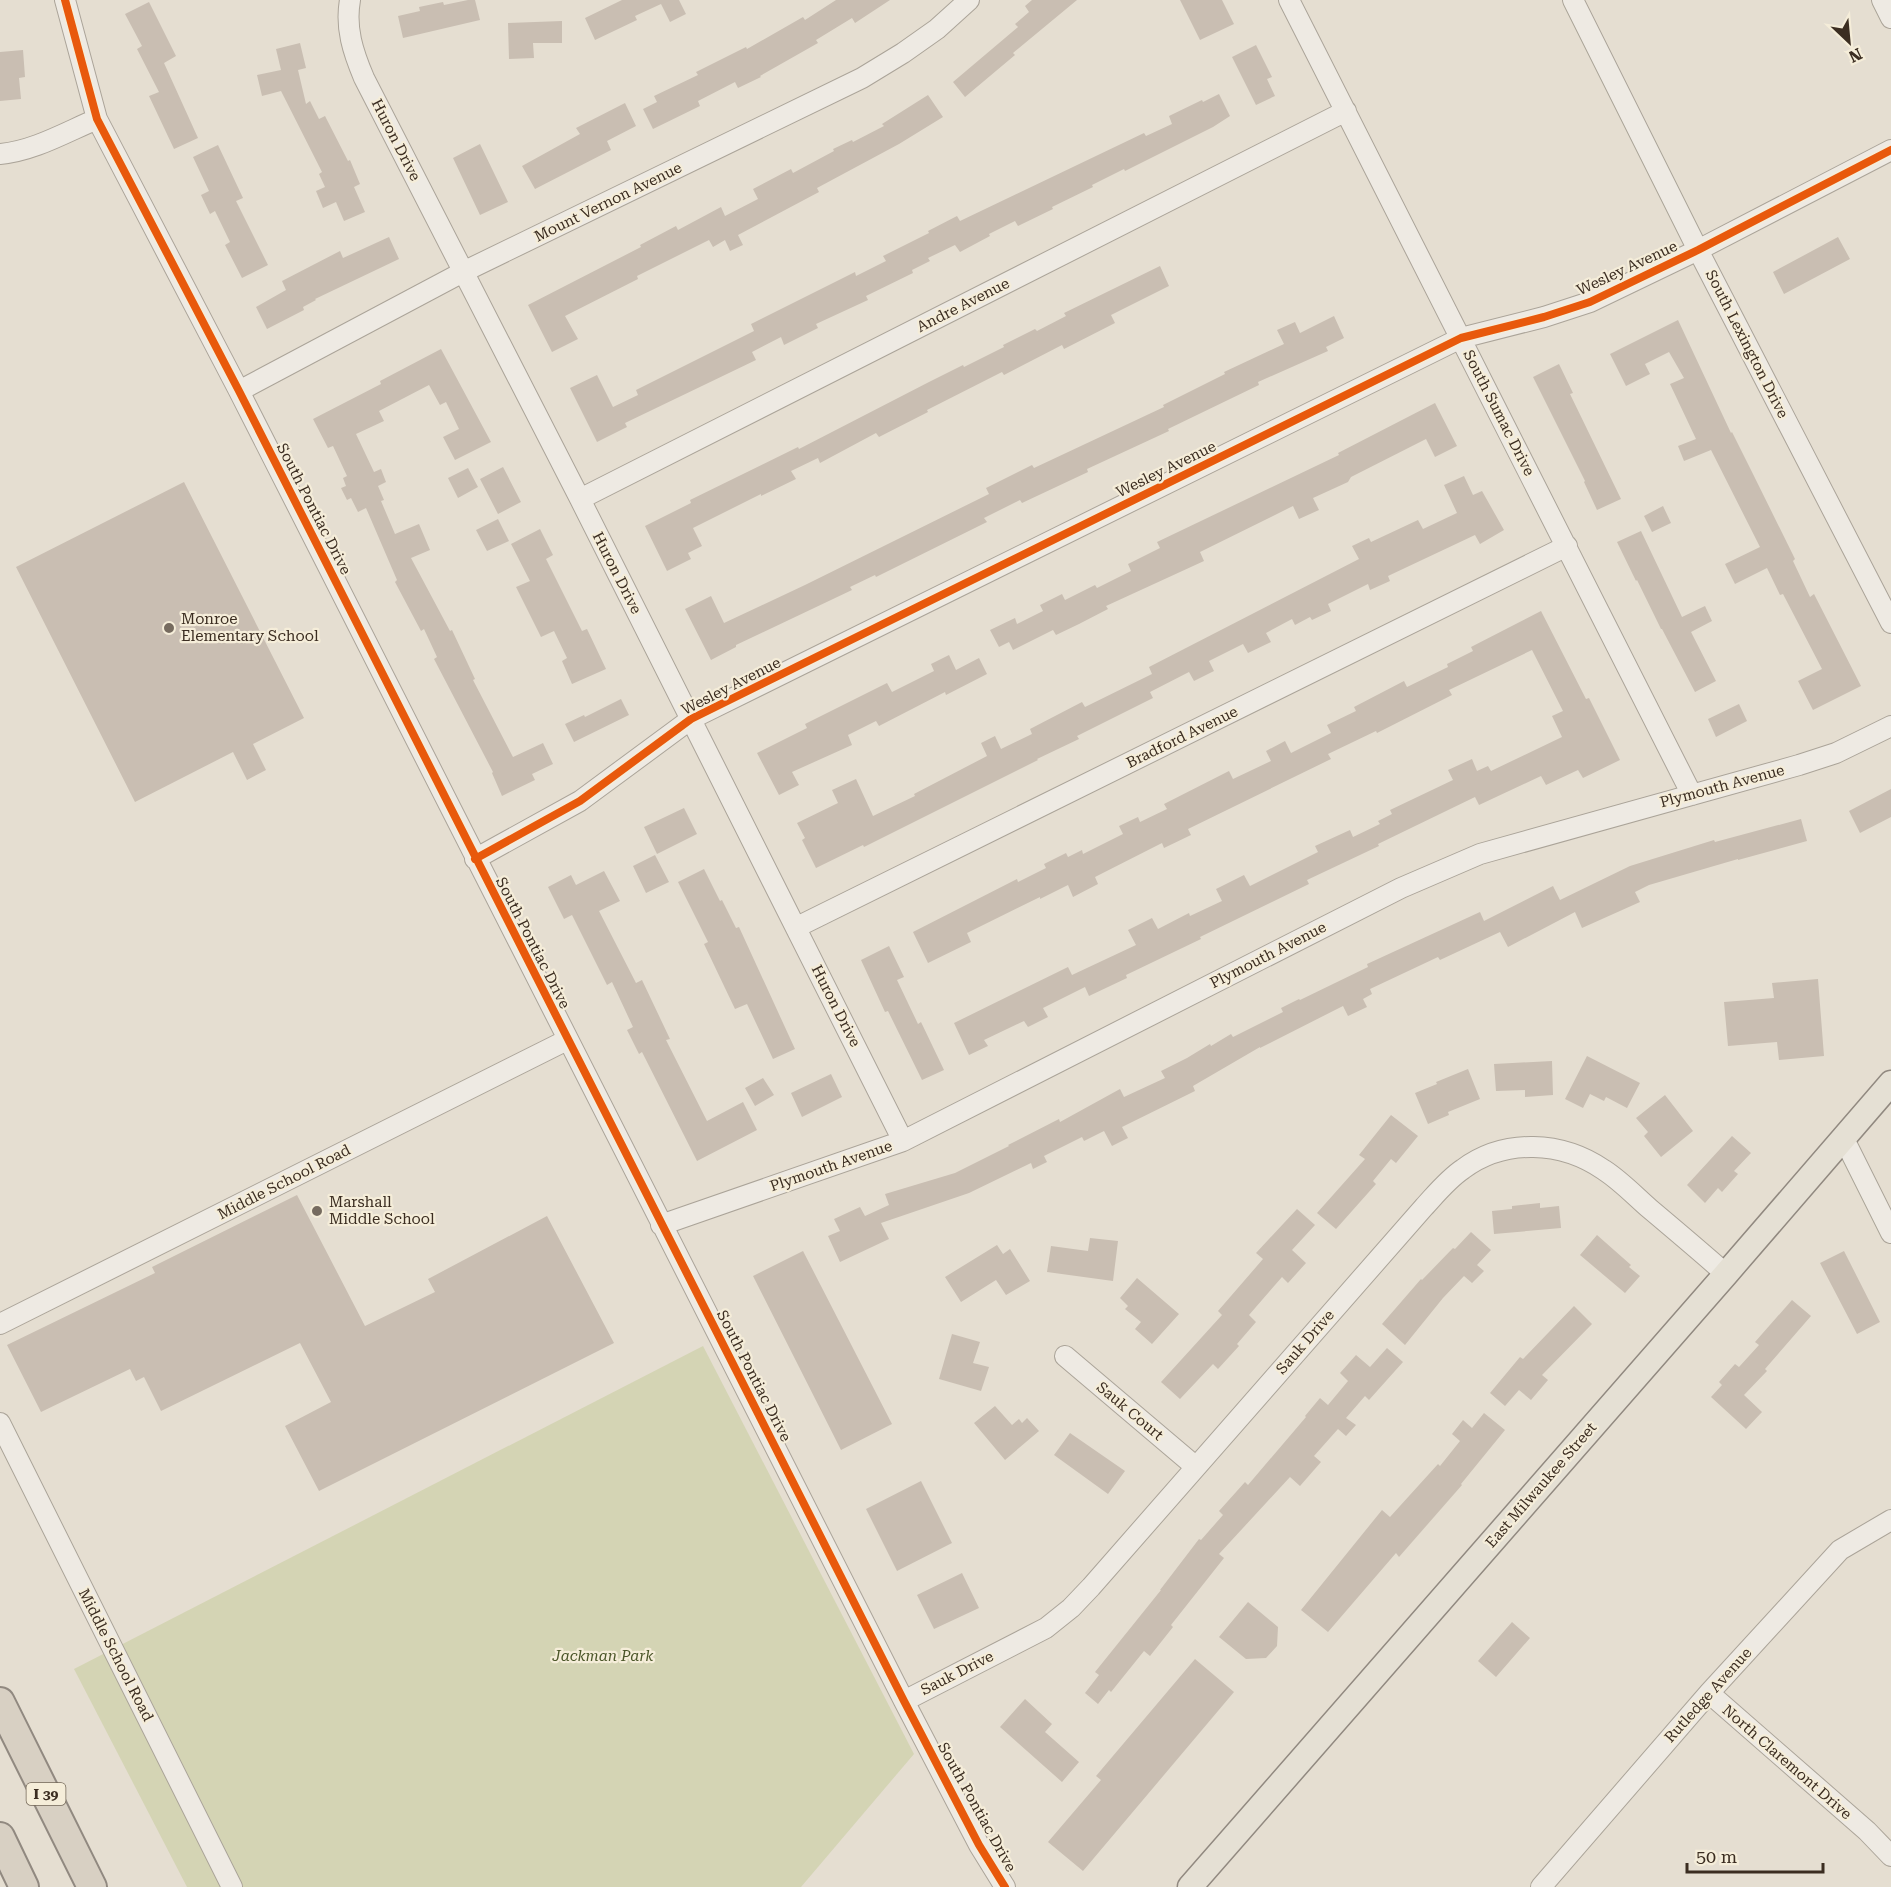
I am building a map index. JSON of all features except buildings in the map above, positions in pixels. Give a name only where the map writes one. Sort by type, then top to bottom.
[{"type":"highway","name":"I 39","points":[[0,1702],[92,1887]]},
{"type":"highway","points":[[0,1837],[24,1887]]},
{"type":"main road","name":"East Milwaukee Street","points":[[1190,1887],[1891,1083]]},
{"type":"street","name":"South Pontiac Drive","points":[[65,0],[97,119],[239,391],[904,1701],[979,1845],[1005,1887]]},
{"type":"street","name":"Huron Drive","points":[[350,0],[349,32],[364,78],[580,499],[903,1141]]},
{"type":"street","name":"Mount Vernon Avenue","points":[[239,391],[463,272],[862,78],[928,35],[969,0]]},
{"type":"street","name":"South Sumac Drive","points":[[1289,0],[1692,795]]},
{"type":"street","name":"South Lexington Drive","points":[[1573,0],[1698,250],[1891,624]]},
{"type":"street","points":[[1882,0],[1891,18]]},
{"type":"street","name":"Andre Avenue","points":[[580,499],[1346,111]]},
{"type":"street","points":[[0,154],[35,146],[97,119]]},
{"type":"street","name":"Wesley Avenue","points":[[475,859],[580,801],[691,720],[1461,338],[1544,317],[1590,302],[1698,250],[1891,150]]},
{"type":"street","name":"Bradford Avenue","points":[[796,927],[1567,546]]},
{"type":"street","name":"Plymouth Avenue","points":[[661,1225],[903,1141],[1401,888],[1455,864],[1516,843],[1799,765],[1836,753],[1891,726]]},
{"type":"street","name":"Middle School Road","points":[[0,1324],[567,1040]]},
{"type":"street","points":[[1843,1137],[1891,1233]]},
{"type":"street","name":"Sauk Drive","points":[[904,1701],[1046,1628],[1071,1608],[1449,1180],[1462,1169],[1488,1154],[1501,1150],[1536,1147],[1557,1149],[1581,1157],[1605,1170],[1726,1274]]},
{"type":"street","name":"Sauk Court","points":[[1065,1356],[1196,1467]]},
{"type":"street","name":"Middle School Road","points":[[0,1423],[232,1887]]},
{"type":"street","name":"Rutledge Avenue","points":[[1541,1887],[1709,1693],[1840,1551],[1891,1520]]},
{"type":"street","name":"North Claremont Drive","points":[[1709,1693],[1867,1831],[1891,1856]]},
{"type":"green space","name":"Jackman Park","points":[[703,1346],[914,1754],[801,1887],[187,1887],[74,1669]]},
{"type":"cycle path","points":[[65,0],[97,119],[239,391],[904,1701],[979,1845],[1005,1887]]},
{"type":"cycle path","points":[[475,859],[580,801],[691,719],[1461,338],[1544,317],[1590,302],[1698,250],[1891,150]]},
{"type":"place","name":"Monroe Elementary School","points":[[169,628]]},
{"type":"place","name":"Marshall Middle School","points":[[317,1211]]}]
